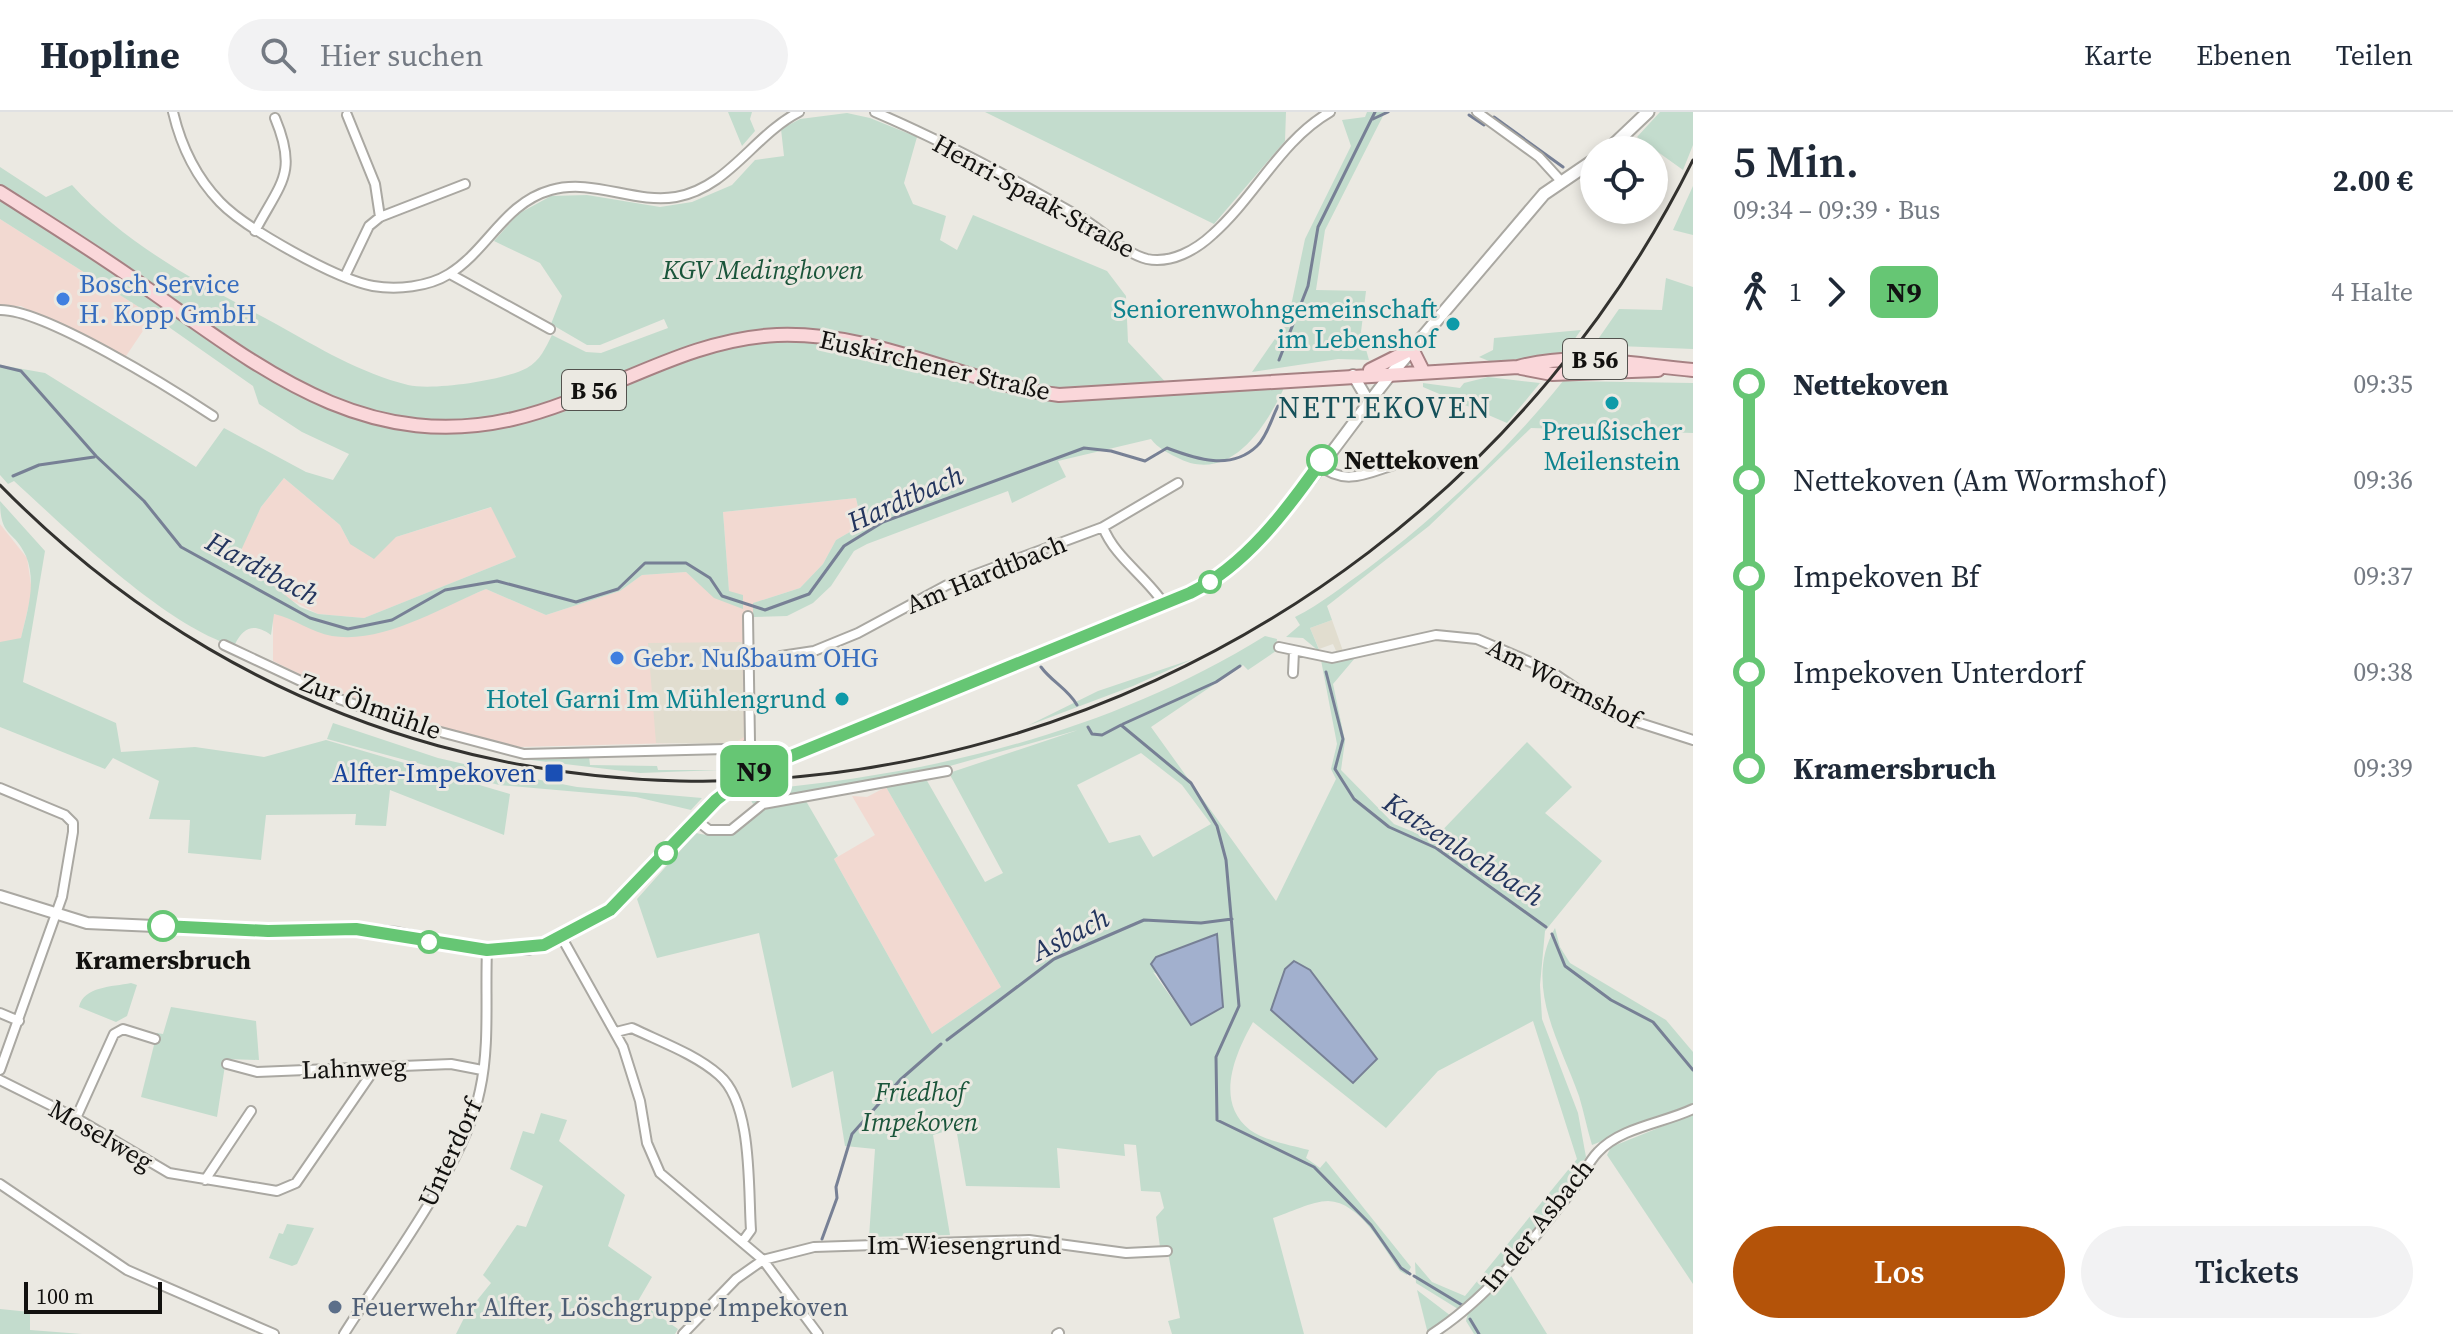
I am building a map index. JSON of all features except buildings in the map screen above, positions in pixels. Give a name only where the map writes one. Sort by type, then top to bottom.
[{"type":"main road","points":[[1623,136],[1648,112]]},
{"type":"main road","points":[[1392,373],[1544,194],[1580,168]]},
{"type":"main road","name":"Euskirchener Straße","points":[[0,192],[277,377],[331,406],[389,422],[456,427],[513,419],[696,350],[737,339],[777,335],[819,336],[865,343],[1014,388],[1059,395],[1356,374],[1518,367],[1544,360],[1633,360],[1693,370]]},
{"type":"main road","points":[[1412,349],[1423,371]]},
{"type":"main road","points":[[1356,374],[1412,349]]},
{"type":"street","points":[[173,112],[198,175],[227,208],[255,231],[345,276],[370,285],[399,288],[450,274],[507,214],[529,198],[568,187],[586,186],[655,199],[699,190],[721,177],[775,124],[799,112]]},
{"type":"street","name":"Henri-Spaak-Straße","points":[[875,112],[918,130],[1083,218],[1137,255],[1160,259],[1172,259],[1213,235],[1297,138],[1330,112]]},
{"type":"street","points":[[1477,112],[1539,157],[1560,180]]},
{"type":"street","points":[[347,115],[375,184],[380,217]]},
{"type":"street","points":[[255,231],[287,172],[286,146],[275,118]]},
{"type":"street","points":[[345,276],[369,226],[380,217],[465,184]]},
{"type":"street","points":[[450,274],[550,329]]},
{"type":"street","points":[[0,310],[29,314],[171,388],[213,416]]},
{"type":"street","points":[[0,896],[56,916],[87,923],[268,931],[356,929],[487,950],[528,949],[562,938],[610,910],[696,820],[752,772],[1201,588],[1229,568],[1274,522],[1392,373]]},
{"type":"street","points":[[1356,374],[1369,402]]},
{"type":"street","points":[[1319,465],[1329,474],[1362,477],[1408,461],[1442,464]]},
{"type":"street","name":"Am Hardtbach","points":[[781,656],[814,651],[858,633],[947,585],[1103,527],[1178,483]]},
{"type":"street","points":[[1103,527],[1108,541],[1153,587],[1164,604]]},
{"type":"street","points":[[748,616],[750,742],[740,755],[752,772]]},
{"type":"street","name":"Am Wormshof","points":[[1279,647],[1332,658],[1436,635],[1477,639],[1549,670],[1615,715],[1693,740]]},
{"type":"street","name":"Zur Ölmühle","points":[[224,645],[339,699],[410,724],[524,754],[710,749],[740,755]]},
{"type":"street","points":[[1293,673],[1294,651]]},
{"type":"street","points":[[696,820],[709,830],[731,830],[763,804],[947,771]]},
{"type":"street","points":[[0,788],[65,815],[73,823],[56,916],[0,1070]]},
{"type":"street","points":[[562,938],[616,1032],[630,1065],[649,1152],[660,1173],[763,1260],[818,1334]]},
{"type":"street","name":"Unterdorf","points":[[344,1334],[427,1206],[462,1140],[481,1089],[487,950]]},
{"type":"street","points":[[0,1013],[19,1021]]},
{"type":"street","points":[[616,1032],[629,1027],[700,1062],[720,1076],[731,1090],[745,1138],[751,1230],[743,1241]]},
{"type":"street","points":[[76,1118],[114,1034],[123,1029],[155,1039]]},
{"type":"street","name":"Lahnweg","points":[[227,1064],[257,1072],[451,1064],[482,1070]]},
{"type":"street","name":"Moselweg","points":[[0,1080],[76,1118],[169,1173],[277,1191],[292,1187],[376,1067]]},
{"type":"street","name":"In der Asbach","points":[[1432,1334],[1459,1317],[1506,1268],[1575,1187],[1598,1151],[1620,1137],[1693,1109]]},
{"type":"street","points":[[205,1180],[251,1111]]},
{"type":"street","points":[[0,1184],[127,1270],[274,1334]]},
{"type":"street","name":"Im Wiesengrund","points":[[763,1260],[814,1247],[884,1243],[1029,1240],[1126,1253],[1167,1251]]},
{"type":"street","points":[[683,1334],[736,1279],[763,1260]]},
{"type":"shaded area","points":[[0,219],[153,316],[124,359],[21,306],[0,306]]},
{"type":"shaded area","points":[[284,478],[340,525],[350,544],[396,537],[492,507],[516,557],[364,618],[318,614],[289,599],[237,557],[261,507]]},
{"type":"shaded area","points":[[856,498],[862,525],[836,540],[823,564],[800,588],[753,603],[753,617],[749,618],[746,747],[715,742],[518,747],[417,721],[344,696],[273,661],[273,614],[390,629],[486,589],[546,615],[620,591],[642,575],[686,572],[714,597],[729,591],[723,512]]},
{"type":"shaded area","points":[[0,524],[27,558],[32,591],[21,638],[6,644],[0,642]]},
{"type":"shaded area","points":[[1332,620],[1343,651],[1337,653],[1333,644],[1319,649],[1310,628]]},
{"type":"shaded area","points":[[742,642],[744,737],[733,744],[656,743],[648,643]]},
{"type":"shaded area","points":[[886,787],[1001,987],[932,1034],[834,859],[875,835],[852,796],[867,797]]},
{"type":"green space","points":[[728,112],[752,112],[750,119],[755,131],[742,146]]},
{"type":"green space","points":[[985,112],[1286,112],[1285,141],[1214,224]]},
{"type":"green space","points":[[1367,112],[1385,112],[1325,230],[1316,290],[1366,291],[1361,332],[1369,360],[1338,359],[1252,372],[1288,320],[1305,239],[1351,146],[1342,120],[1365,117]]},
{"type":"green space","points":[[1660,112],[1693,112],[1693,145],[1683,170],[1668,159],[1668,136],[1638,136]]},
{"type":"green space","name":"KGV Medinghoven","points":[[847,113],[870,118],[917,137],[904,183],[913,204],[946,216],[940,240],[957,250],[973,215],[1107,271],[1126,296],[1128,342],[1172,389],[1288,379],[1259,431],[1231,457],[1214,464],[1196,464],[1176,457],[1151,439],[1058,461],[1066,477],[1012,503],[1008,491],[854,551],[831,586],[813,603],[787,616],[753,617],[753,603],[800,588],[823,564],[836,540],[862,525],[856,498],[723,512],[729,591],[743,595],[743,609],[714,598],[686,572],[642,575],[620,591],[546,615],[486,589],[411,623],[371,635],[332,636],[274,614],[271,635],[259,629],[250,629],[231,645],[204,634],[147,597],[14,481],[8,484],[0,475],[0,365],[45,373],[196,467],[224,428],[306,472],[333,480],[349,454],[302,432],[259,404],[253,386],[153,316],[0,219],[0,167],[46,197],[72,185],[117,227],[168,263],[340,359],[390,380],[434,387],[486,380],[527,368],[539,358],[552,335],[586,352],[601,353],[668,328],[664,319],[600,345],[587,345],[551,324],[562,296],[540,263],[494,241],[518,214],[551,196],[587,195],[660,207],[692,202],[732,185],[755,160],[784,156],[781,129],[800,119]],"holes":[[[284,478],[340,525],[350,544],[374,559],[396,537],[491,507],[516,557],[364,618],[318,614],[300,607],[238,557],[261,507]]]},
{"type":"green space","points":[[1693,186],[1693,235],[1673,230]]},
{"type":"green space","points":[[1666,278],[1693,287],[1693,349],[1594,345],[1619,309],[1662,310]]},
{"type":"green space","points":[[1581,330],[1562,357],[1489,361],[1479,357],[1493,350],[1494,338]]},
{"type":"green space","points":[[1488,377],[1540,383],[1507,423],[1423,387],[1423,383],[1460,388],[1464,383]]},
{"type":"green space","points":[[1563,381],[1693,383],[1693,433],[1531,428],[1429,526],[1327,606],[1332,620],[1310,628],[1320,652],[1303,638],[1286,637],[1300,625],[1295,617],[1367,569],[1446,504],[1519,433]]},
{"type":"green space","points":[[0,501],[45,551],[23,682],[116,723],[121,752],[195,747],[264,757],[326,740],[510,794],[504,835],[390,790],[386,826],[355,825],[356,814],[266,815],[261,860],[188,853],[190,820],[149,819],[159,781],[113,758],[105,769],[0,727],[0,642],[21,638],[31,577],[26,556],[2,521]]},
{"type":"green space","name":"Friedhof Impekoven","points":[[1265,636],[1277,639],[1276,651],[1248,670],[1243,665],[1151,727],[1276,901],[1336,779],[1331,769],[1337,744],[1321,660],[1355,658],[1333,684],[1345,741],[1341,770],[1394,824],[1433,840],[1527,742],[1572,787],[1545,813],[1602,861],[1545,931],[1540,985],[1542,1019],[1578,1113],[1586,1157],[1559,1200],[1472,1301],[1458,1309],[1416,1283],[1415,1262],[1432,1282],[1465,1296],[1577,1159],[1533,1021],[1438,1071],[1386,1128],[1253,1022],[1240,1048],[1231,1078],[1230,1092],[1239,1119],[1263,1137],[1309,1150],[1306,1158],[1320,1168],[1326,1161],[1411,1267],[1407,1275],[1400,1271],[1370,1228],[1351,1209],[1328,1201],[1315,1203],[1273,1218],[1304,1334],[1172,1334],[1168,1321],[1180,1318],[1167,1247],[1160,1247],[1156,1217],[1164,1208],[1160,1192],[1141,1191],[1136,1145],[1124,1144],[1125,1156],[1057,1148],[1060,1188],[966,1186],[956,1128],[933,1135],[950,1235],[869,1237],[875,1149],[845,1146],[833,1071],[792,1088],[759,933],[657,958],[637,899],[696,833],[727,834],[762,808],[783,802],[806,801],[838,856],[834,859],[932,1034],[1001,987],[886,787],[926,779],[985,882],[1003,873],[949,773],[1078,730],[925,773],[769,797],[753,804],[746,791],[882,774],[1015,744],[1079,724],[1205,670]],"holes":[[[1141,753],[1182,785],[1211,824],[1153,857],[1140,835],[1109,843],[1077,785]],[[1294,961],[1310,970],[1377,1058],[1353,1082],[1271,1010]],[[1153,972],[1223,1007],[1191,1025]]]},
{"type":"green space","points":[[1193,659],[1133,686],[1027,726],[1098,691]]},
{"type":"green space","points":[[333,723],[438,758],[499,772],[577,787],[702,798],[691,810],[636,797],[499,785],[327,739]]},
{"type":"green space","points":[[589,756],[590,765],[720,770],[640,773],[523,759]]},
{"type":"green space","points":[[1555,928],[1560,947],[1570,963],[1666,1020],[1693,1052],[1693,1105],[1592,1145],[1579,1096],[1548,1013],[1544,992],[1546,949]]},
{"type":"green space","points":[[131,983],[137,985],[127,1016],[116,1022],[79,1007],[93,991]]},
{"type":"green space","points":[[171,1007],[256,1021],[259,1060],[226,1059],[217,1117],[141,1097],[157,1033],[163,1034]]},
{"type":"green space","points":[[541,1113],[567,1120],[559,1141],[625,1195],[608,1246],[652,1277],[638,1301],[678,1329],[675,1334],[456,1334],[466,1314],[491,1283],[483,1275],[517,1225],[526,1227],[543,1186],[510,1169],[523,1131],[534,1134]]},
{"type":"green space","points":[[1693,1114],[1693,1284],[1607,1155],[1611,1147]]},
{"type":"green space","points":[[287,1224],[314,1228],[297,1264],[292,1266],[269,1258],[279,1233],[283,1234]]},
{"type":"green space","points":[[1508,1271],[1547,1334],[1474,1334],[1466,1321],[1468,1313]]},
{"type":"green space","points":[[1417,1290],[1451,1316],[1428,1334]]},
{"type":"green space","points":[[0,1309],[30,1312],[30,1330],[82,1334],[0,1334]]},
{"type":"water","points":[[1217,934],[1223,1007],[1191,1025],[1151,964],[1156,957]]},
{"type":"water","points":[[1294,961],[1310,970],[1377,1059],[1353,1083],[1271,1010],[1285,969]]},
{"type":"waterway","name":"Hardtbach","points":[[1279,360],[1308,286],[1318,227],[1375,112]]},
{"type":"waterway","points":[[1373,119],[1388,112]]},
{"type":"waterway","points":[[1469,115],[1484,125]]},
{"type":"waterway","points":[[1494,117],[1563,167]]},
{"type":"waterway","name":"Hardtbach","points":[[0,366],[21,371],[96,456],[144,501],[181,547],[310,618],[348,629],[392,620],[445,590],[497,581],[576,602],[618,589],[645,563],[686,563],[710,578],[722,596],[765,610],[809,594],[844,546],[883,522],[1084,448],[1111,451],[1145,461],[1167,448],[1201,459],[1225,461],[1236,458],[1247,454],[1261,442],[1278,406]]},
{"type":"waterway","points":[[13,476],[39,465],[94,457]]},
{"type":"waterway","name":"Katzenlochbach","points":[[1123,724],[1216,682],[1240,666]]},
{"type":"waterway","points":[[1041,667],[1077,705]]},
{"type":"waterway","name":"Katzenlochbach","points":[[1326,672],[1343,739],[1335,769],[1354,799],[1389,827],[1436,848],[1546,927]]},
{"type":"waterway","points":[[1088,727],[1092,734],[1102,735],[1121,725],[1191,783],[1217,826],[1226,860],[1239,1006],[1216,1057],[1217,1120],[1314,1167],[1371,1225],[1401,1268],[1410,1274]]},
{"type":"waterway","name":"Asbach","points":[[947,1040],[1054,959],[1144,920],[1201,923],[1232,919]]},
{"type":"waterway","name":"Katzenlochbach","points":[[1552,934],[1565,966],[1611,1000],[1653,1022],[1693,1070]]},
{"type":"waterway","name":"Asbach","points":[[822,1239],[837,1198],[836,1187],[852,1134],[900,1080],[941,1044]]},
{"type":"waterway","points":[[1414,1276],[1462,1305]]},
{"type":"waterway","points":[[1470,1319],[1479,1334]]},
{"type":"railway","points":[[0,485],[208,648],[438,746],[680,781],[922,758],[1155,680],[1369,552],[1551,378],[1693,160]]},
{"type":"bus line","name":"N9","points":[[163,926],[268,931],[356,929],[397,933],[433,943],[487,950],[528,949],[562,938],[610,910],[642,881],[716,800],[752,772],[1213,581],[1274,522],[1322,460]]},
{"type":"place","name":"Bosch Service H. Kopp GmbH","points":[[63,299]]},
{"type":"place","name":"Seniorenwohngemeinschaft im Lebenshof","points":[[1453,324]]},
{"type":"place","name":"Preußischer Meilenstein","points":[[1612,403]]},
{"type":"place","name":"Nettekoven","points":[[1322,460]]},
{"type":"place","name":"Gebr. Nußbaum OHG","points":[[617,658]]},
{"type":"place","name":"Hotel Garni Im Mühlengrund","points":[[842,699]]},
{"type":"place","name":"Alfter-Impekoven","points":[[554,773]]},
{"type":"place","name":"Kramersbruch","points":[[163,926]]},
{"type":"place","name":"Feuerwehr Alfter, Löschgruppe Impekoven","points":[[335,1307]]},
{"type":"district","name":"NETTEKOVEN","points":[[1385,407]]}]
